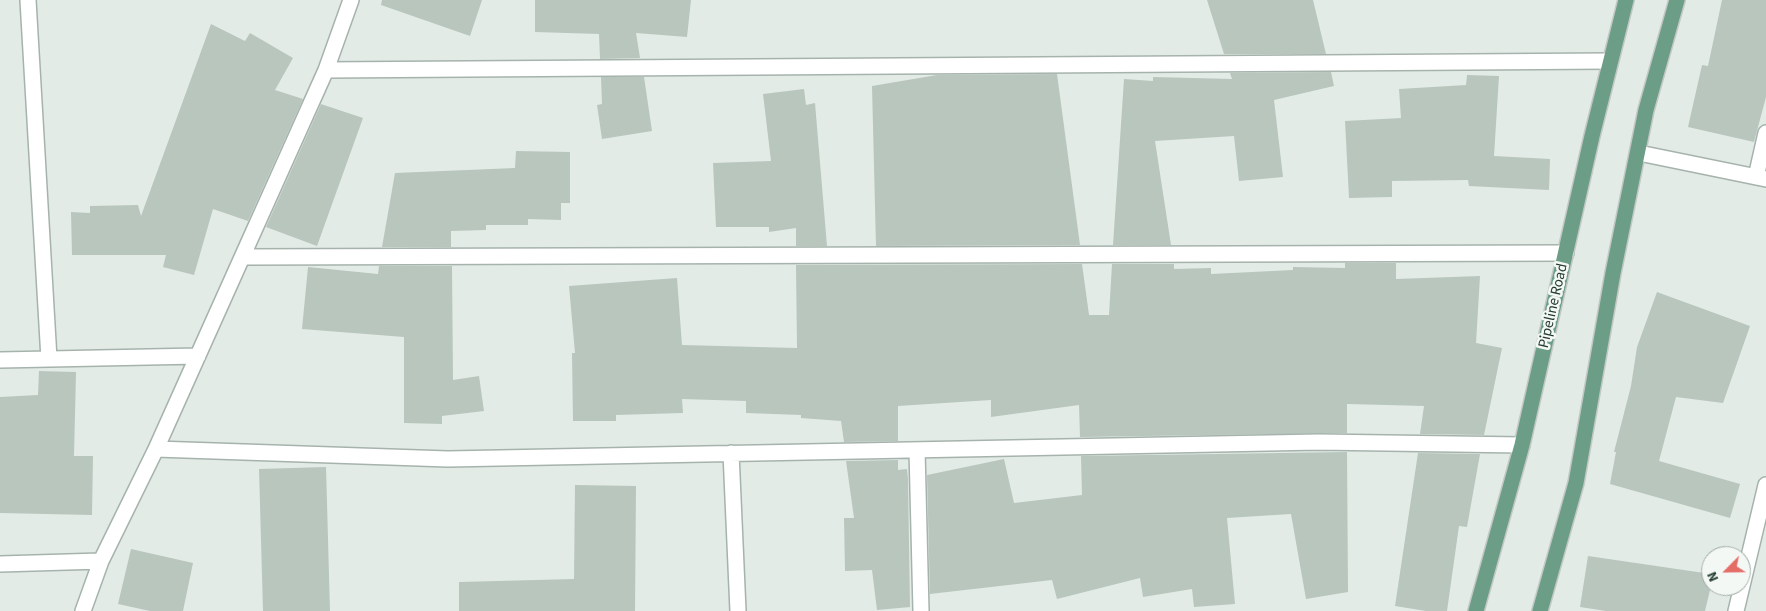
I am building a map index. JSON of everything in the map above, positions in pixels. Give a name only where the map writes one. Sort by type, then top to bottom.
[{"type":"main road","name":"Pipeline Road","points":[[1476,611],[1522,445],[1609,61],[1626,0]]},
{"type":"main road","points":[[1540,611],[1576,483],[1613,273],[1640,153],[1646,110],[1678,0]]},
{"type":"street","points":[[28,0],[49,359]]},
{"type":"street","points":[[83,611],[101,562],[156,449],[244,257],[326,70],[351,0]]},
{"type":"street","points":[[326,70],[1609,61]]},
{"type":"street","points":[[1640,153],[1761,178],[1766,133]]},
{"type":"street","points":[[244,257],[1566,253]]},
{"type":"street","points":[[0,360],[198,356]]},
{"type":"street","points":[[156,449],[448,459],[1319,442],[1522,445]]},
{"type":"street","points":[[917,450],[922,611]]},
{"type":"street","points":[[731,453],[738,611]]},
{"type":"street","points":[[1736,611],[1766,485]]},
{"type":"street","points":[[0,564],[101,562]]},
{"type":"building","points":[[382,0],[482,0],[470,36],[381,5]]},
{"type":"building","points":[[535,0],[691,0],[687,37],[636,33],[640,58],[600,59],[599,34],[535,32]]},
{"type":"building","points":[[1207,0],[1313,0],[1326,54],[1224,54]]},
{"type":"building","points":[[1722,0],[1766,0],[1766,97],[1754,142],[1688,127],[1702,65],[1708,66]]},
{"type":"building","points":[[211,24],[245,41],[250,33],[293,58],[275,90],[303,99],[248,221],[213,209],[194,275],[163,267],[166,255],[72,255],[71,212],[90,213],[90,206],[138,205],[141,216]]},
{"type":"building","points":[[1331,72],[1334,86],[1274,100],[1283,177],[1239,181],[1234,136],[1155,141],[1171,245],[1113,245],[1124,79],[1153,81],[1153,77],[1232,79],[1230,73]]},
{"type":"building","points":[[1057,74],[1080,245],[876,246],[872,86],[937,75]]},
{"type":"building","points":[[1467,75],[1499,76],[1494,156],[1550,159],[1549,190],[1469,186],[1468,180],[1392,181],[1392,197],[1349,198],[1345,121],[1401,118],[1399,89],[1466,85]]},
{"type":"building","points":[[601,77],[644,77],[652,131],[602,139],[597,105],[602,104]]},
{"type":"building","points":[[804,89],[806,105],[815,103],[827,246],[796,246],[796,228],[769,232],[769,227],[716,227],[713,163],[771,161],[763,94]]},
{"type":"building","points":[[321,104],[363,118],[317,246],[266,227]]},
{"type":"building","points":[[516,151],[570,152],[570,203],[561,203],[561,220],[528,219],[528,225],[486,225],[486,230],[451,231],[451,247],[382,247],[395,173],[515,168]]},
{"type":"building","points":[[1345,263],[1396,263],[1396,279],[1480,276],[1476,343],[1502,348],[1484,435],[1420,434],[1424,406],[1347,404],[1347,433],[1080,437],[1079,405],[991,417],[991,400],[898,406],[898,441],[844,442],[841,421],[801,418],[801,415],[746,413],[746,401],[682,399],[683,413],[616,415],[616,421],[573,421],[572,353],[575,353],[569,286],[677,278],[682,345],[797,348],[796,265],[1082,264],[1089,315],[1109,315],[1112,264],[1174,264],[1174,269],[1211,268],[1211,274],[1293,270],[1293,267],[1345,268]]},
{"type":"building","points":[[379,266],[452,266],[453,380],[479,376],[484,411],[442,416],[442,424],[404,423],[404,337],[302,329],[308,267],[378,274]]},
{"type":"building","points":[[1657,292],[1750,326],[1723,403],[1676,397],[1659,461],[1740,484],[1730,518],[1610,484],[1616,452],[1614,452],[1631,386],[1637,347]]},
{"type":"building","points":[[39,371],[76,372],[74,456],[93,456],[92,515],[0,513],[0,397],[38,395]]},
{"type":"building","points":[[1347,452],[1348,592],[1306,599],[1291,514],[1227,518],[1235,604],[1194,607],[1192,589],[1143,597],[1140,578],[1057,599],[1052,580],[930,594],[927,475],[1004,459],[1014,503],[1082,495],[1081,456]]},
{"type":"building","points":[[1418,453],[1480,454],[1467,527],[1459,526],[1447,611],[1426,611],[1395,606]]},
{"type":"building","points":[[898,460],[898,470],[907,469],[908,479],[910,607],[877,610],[872,570],[845,571],[844,518],[854,518],[846,461]]},
{"type":"building","points":[[326,467],[330,611],[263,611],[259,469]]},
{"type":"building","points":[[575,485],[636,486],[635,611],[459,611],[459,582],[574,579]]},
{"type":"building","points":[[131,549],[193,563],[183,611],[150,611],[118,604]]},
{"type":"building","points":[[1588,556],[1701,573],[1701,596],[1709,596],[1705,611],[1606,611],[1580,607]]}]
